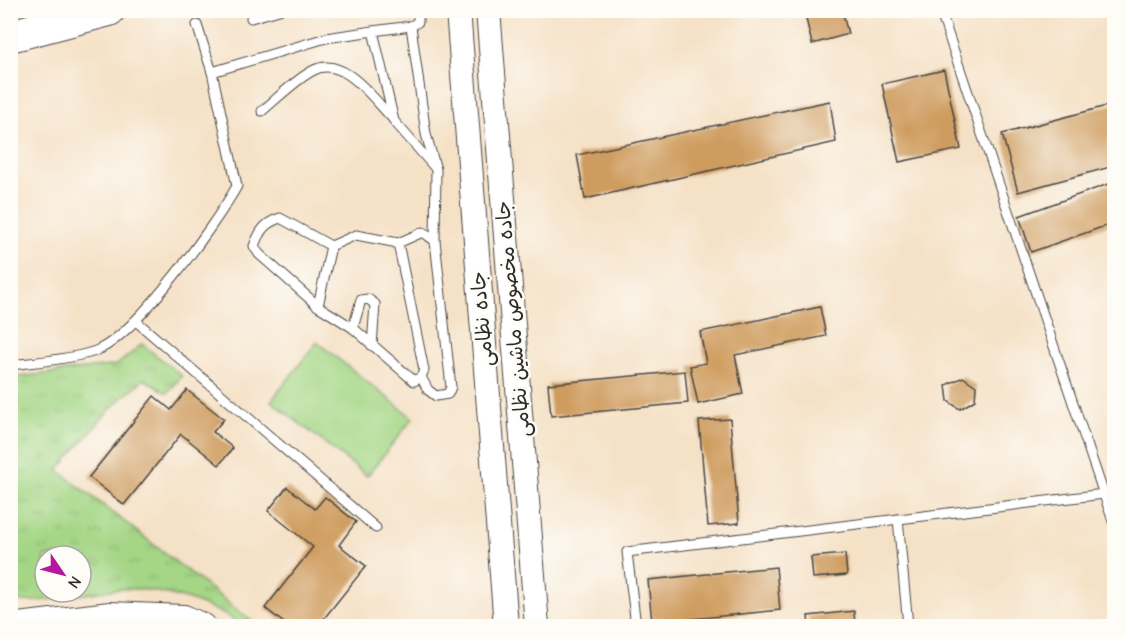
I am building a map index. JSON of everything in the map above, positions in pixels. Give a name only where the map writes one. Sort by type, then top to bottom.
[{"type":"main road","points":[[10,36],[109,10]]},
{"type":"street","name":"جاده نظامی","points":[[458,10],[506,627]]},
{"type":"street","name":"جاده مخصوص ماشین نظامی","points":[[488,10],[537,627]]},
{"type":"street","points":[[17,623],[110,614],[184,616],[204,627]]},
{"type":"lane","points":[[251,18],[279,10]]},
{"type":"lane","points":[[212,72],[326,38],[411,26],[418,22],[418,10]]},
{"type":"lane","points":[[940,10],[1114,524]]},
{"type":"lane","points":[[10,365],[100,350],[136,321],[221,216],[237,186],[212,72],[197,25]]},
{"type":"lane","points":[[411,26],[426,134],[436,170],[435,241],[451,387],[448,394],[436,396],[428,390],[421,377]]},
{"type":"lane","points":[[373,31],[394,121]]},
{"type":"lane","points":[[262,111],[314,70],[330,66],[348,74],[394,121],[436,170]]},
{"type":"lane","points":[[331,246],[280,218],[267,222],[258,234],[254,246],[259,254],[318,306],[353,328],[414,381],[421,377],[424,370],[398,243]]},
{"type":"lane","points":[[331,246],[356,235],[398,243],[423,232],[435,241]]},
{"type":"lane","points":[[318,306],[331,246]]},
{"type":"lane","points":[[353,328],[361,300],[368,298],[375,304],[372,346]]},
{"type":"lane","points":[[136,321],[376,528]]},
{"type":"lane","points":[[636,627],[627,552],[1104,495]]},
{"type":"lane","points":[[898,519],[909,627]]},
{"type":"green space","points":[[317,342],[413,418],[367,476],[271,401]]},
{"type":"green space","points":[[142,344],[182,376],[167,393],[144,379],[111,408],[58,470],[258,626],[242,626],[231,618],[201,604],[167,594],[135,589],[93,592],[93,544],[33,544],[33,601],[11,601],[11,378],[117,365]]},
{"type":"building","points":[[804,10],[842,10],[848,34],[812,44]]},
{"type":"building","points":[[944,70],[961,149],[899,162],[882,84]]},
{"type":"building","points":[[830,101],[836,142],[585,199],[577,155]]},
{"type":"building","points":[[1114,104],[1114,166],[1018,192],[1002,134]]},
{"type":"building","points":[[1114,182],[1114,223],[1031,252],[1019,216]]},
{"type":"building","points":[[820,307],[826,336],[735,355],[743,394],[698,404],[690,366],[706,363],[700,332]]},
{"type":"building","points":[[685,371],[688,403],[551,416],[548,384]]},
{"type":"building","points":[[963,377],[976,386],[975,400],[960,409],[948,401],[946,385]]},
{"type":"building","points":[[187,390],[224,419],[213,432],[233,448],[219,465],[181,434],[124,505],[89,477],[154,396],[171,410]]},
{"type":"building","points":[[730,419],[739,523],[708,526],[699,421]]},
{"type":"building","points":[[287,487],[315,509],[325,497],[356,522],[339,545],[366,566],[318,626],[288,626],[265,608],[313,547],[268,511]]},
{"type":"building","points":[[845,554],[847,575],[813,578],[811,557]]},
{"type":"building","points":[[776,567],[780,610],[652,623],[648,580]]},
{"type":"building","points":[[854,611],[855,626],[809,626],[808,616]]}]
